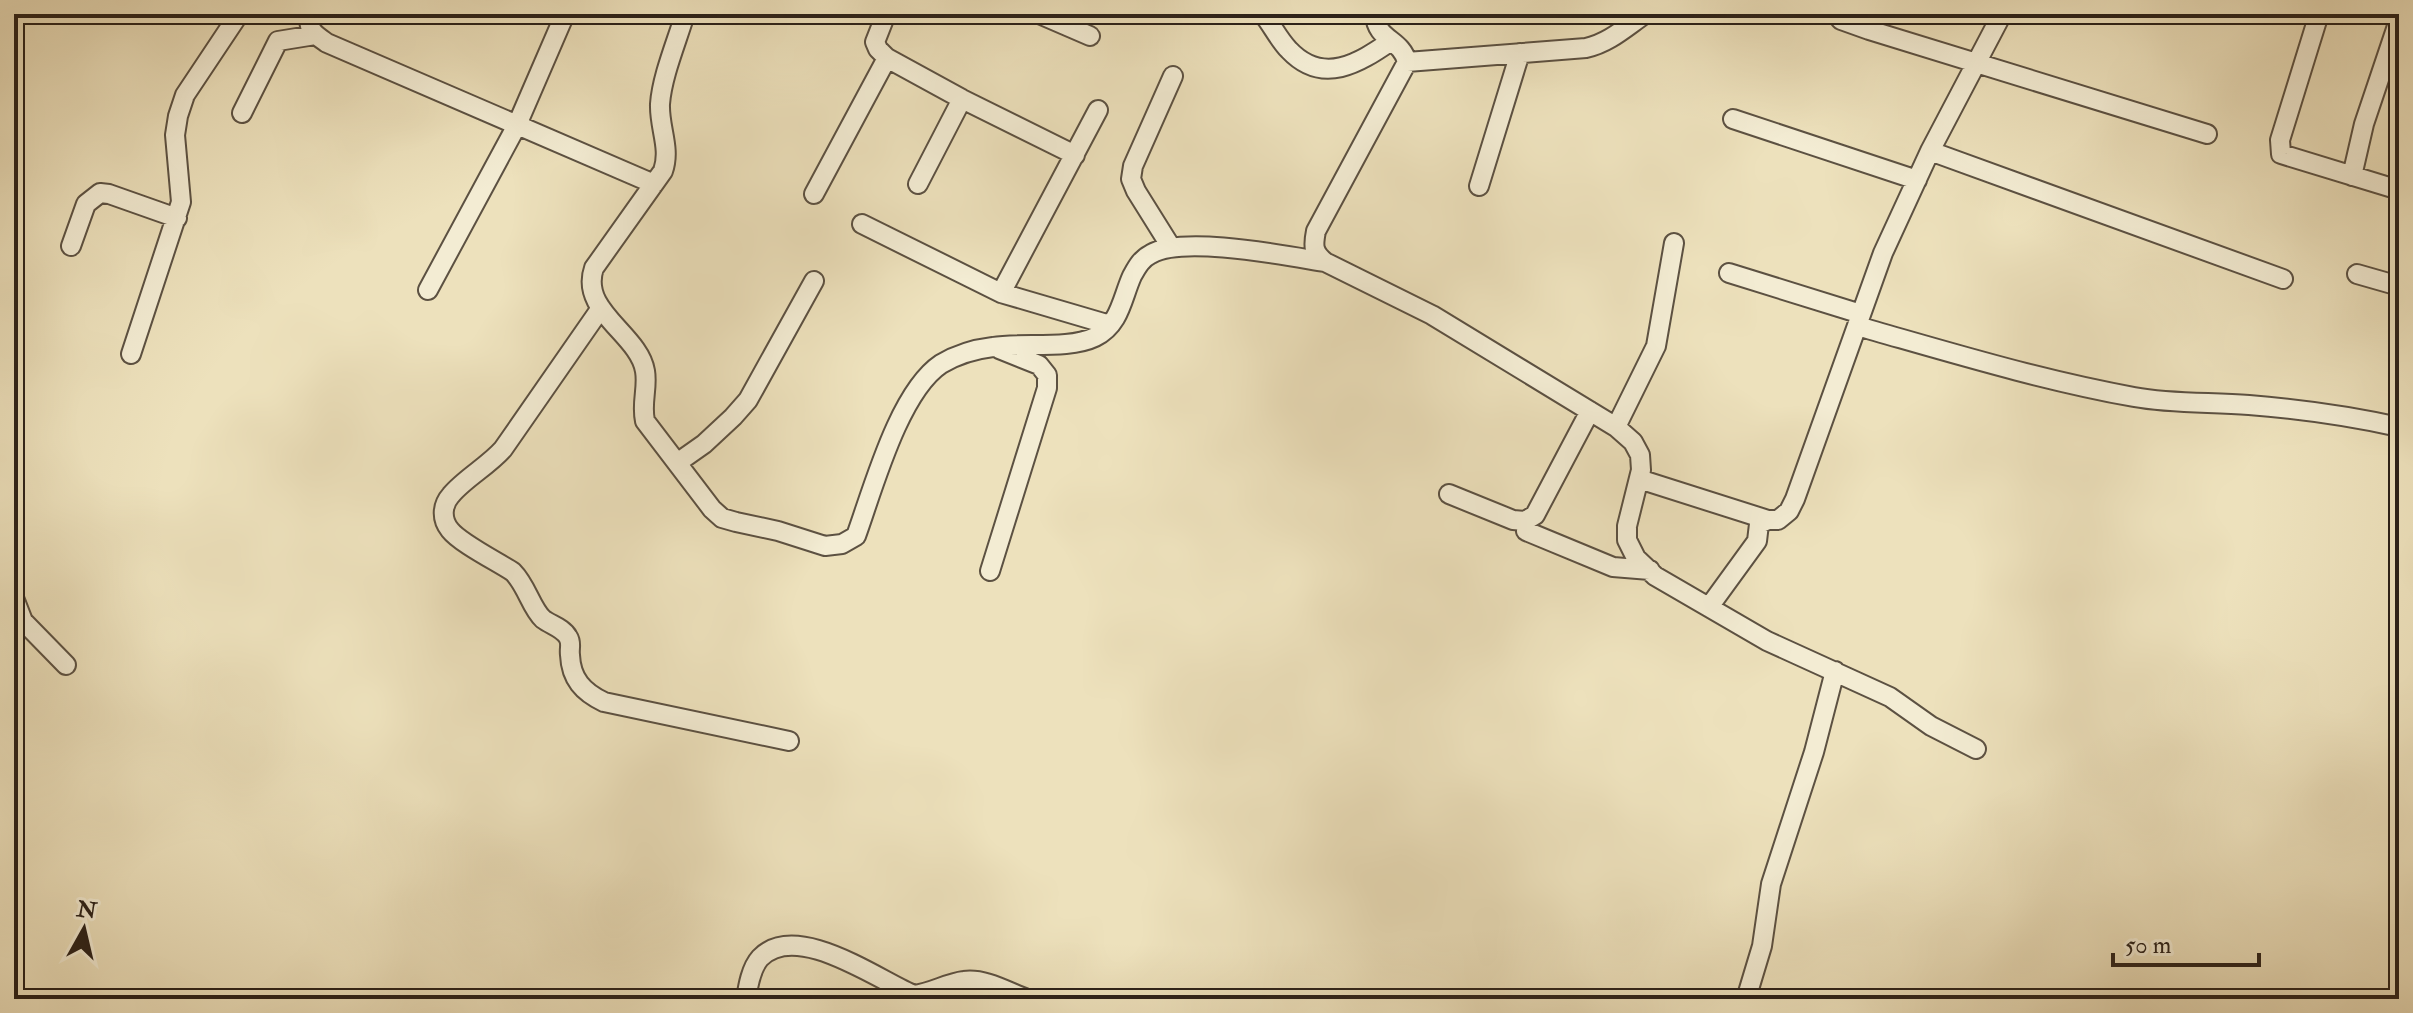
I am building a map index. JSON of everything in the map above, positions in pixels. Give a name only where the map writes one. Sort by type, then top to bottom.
[{"type":"street","points":[[131,354],[181,202],[175,135],[178,116],[185,95],[239,14]]},
{"type":"street","points":[[309,14],[308,25],[315,35],[327,43],[654,184]]},
{"type":"street","points":[[428,290],[517,125],[565,14]]},
{"type":"street","points":[[685,14],[661,93],[660,116],[667,160],[663,171],[594,268],[590,279],[601,308],[639,356],[645,372],[642,408],[645,421],[722,518],[825,546],[842,544],[856,536],[888,447],[921,382],[940,365],[992,347],[1077,342],[1096,337],[1110,325],[1121,309],[1130,279],[1140,262],[1153,252],[1171,247],[1229,248],[1325,262]]},
{"type":"street","points":[[886,14],[875,42],[887,58],[1075,155]]},
{"type":"street","points":[[1039,14],[1090,36]]},
{"type":"street","points":[[1263,14],[1287,49],[1309,64],[1325,70],[1362,61],[1391,41]]},
{"type":"street","points":[[1375,14],[1375,24],[1380,33],[1405,52],[1407,62],[1316,231],[1313,245],[1316,254],[1325,262],[1432,315],[1616,427],[1633,442],[1640,455],[1639,479],[1627,526],[1627,540],[1636,558],[1655,576],[1767,641],[1890,697],[1931,726],[1976,749]]},
{"type":"street","points":[[1407,62],[1586,48],[1614,36],[1645,14]]},
{"type":"street","points":[[1836,14],[1841,20],[1869,30],[2207,134]]},
{"type":"street","points":[[1639,479],[1768,520],[1778,520],[1789,511],[1883,253],[1930,151],[2002,14]]},
{"type":"street","points":[[2319,14],[2280,140],[2281,154],[2399,190]]},
{"type":"street","points":[[2352,176],[2364,124],[2399,20]]},
{"type":"street","points":[[242,113],[278,41],[315,35]]},
{"type":"street","points":[[1479,186],[1520,53]]},
{"type":"street","points":[[814,194],[887,58]]},
{"type":"street","points":[[1171,247],[1131,179],[1133,166],[1173,76]]},
{"type":"street","points":[[918,184],[962,99]]},
{"type":"street","points":[[1001,293],[1098,110]]},
{"type":"street","points":[[1733,119],[1917,180]]},
{"type":"street","points":[[1930,151],[2283,279]]},
{"type":"street","points":[[71,246],[86,204],[100,193],[177,218]]},
{"type":"street","points":[[862,224],[1001,293],[1110,325]]},
{"type":"street","points":[[1616,427],[1656,346],[1674,243]]},
{"type":"street","points":[[1729,273],[1991,364],[2133,397],[2191,404],[2273,407],[2399,427]]},
{"type":"street","points":[[2357,274],[2399,286]]},
{"type":"street","points":[[677,463],[704,444],[748,400],[814,281]]},
{"type":"street","points":[[601,308],[503,449],[489,465],[452,493],[444,505],[449,529],[522,580],[535,609],[565,632],[570,640],[574,677],[593,697],[604,702],[789,741]]},
{"type":"street","points":[[990,571],[1047,388],[1047,375],[1039,365],[992,347]]},
{"type":"street","points":[[1449,494],[1513,520],[1525,521],[1535,515],[1590,411]]},
{"type":"street","points":[[1709,607],[1757,541],[1759,524],[1768,520]]},
{"type":"street","points":[[1526,531],[1613,567],[1650,570]]},
{"type":"street","points":[[14,598],[23,621],[66,665]]},
{"type":"street","points":[[1746,999],[1762,946],[1771,884],[1814,752],[1835,671]]},
{"type":"street","points":[[746,999],[751,976],[760,958],[777,948],[799,946],[823,950],[914,997],[968,980],[984,982],[1027,999]]}]
